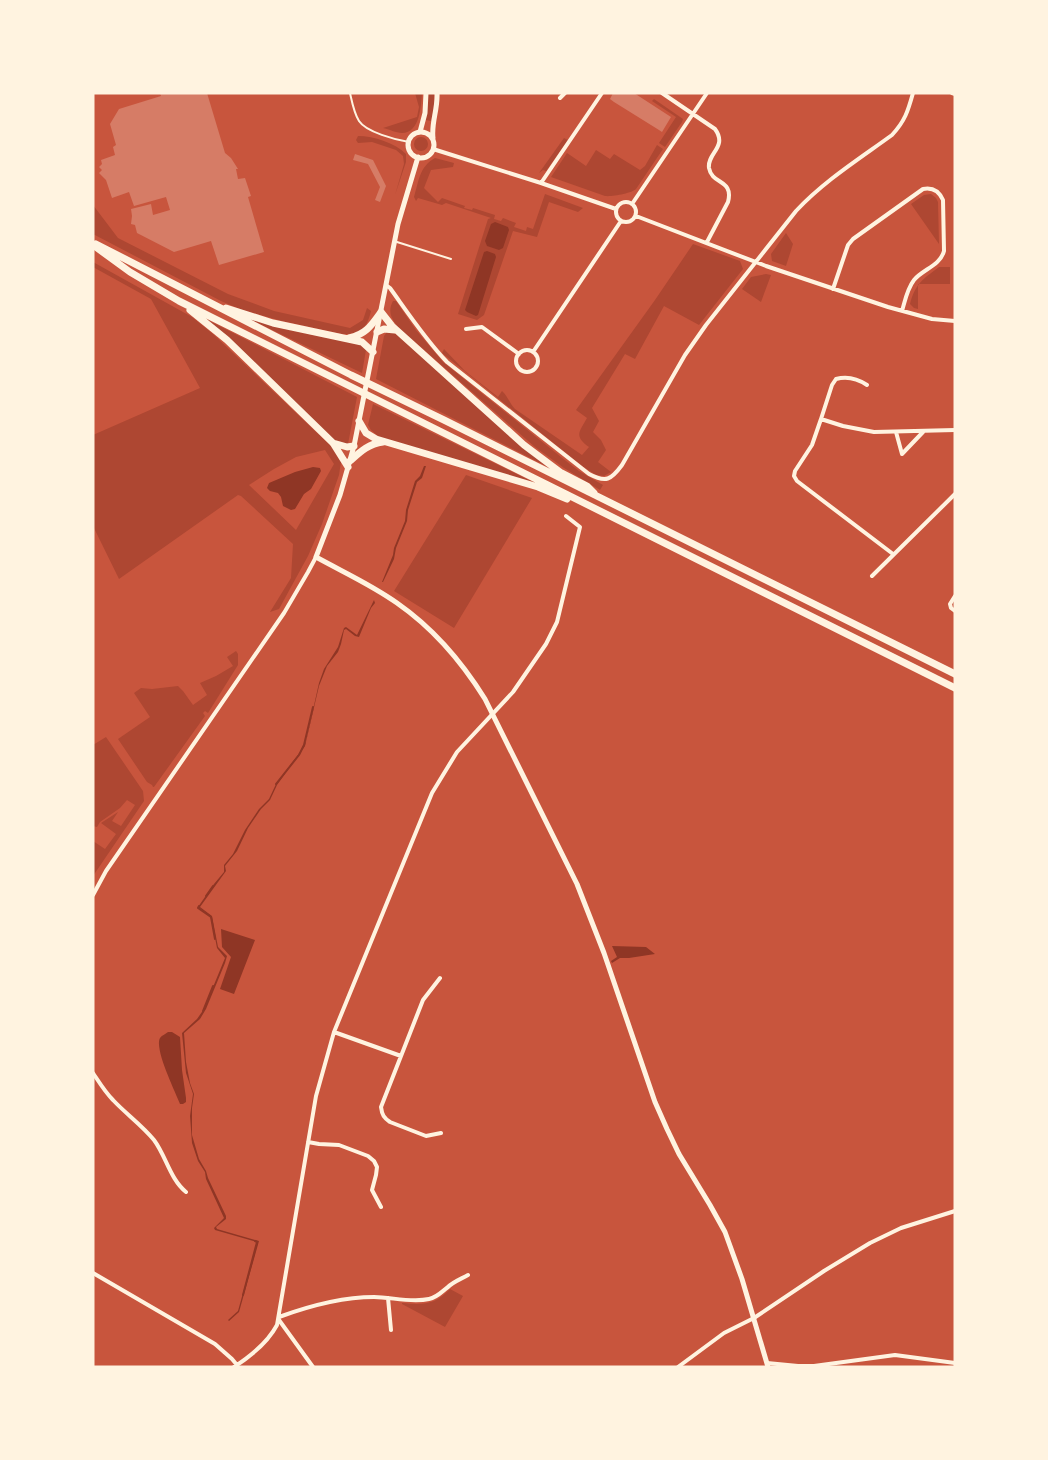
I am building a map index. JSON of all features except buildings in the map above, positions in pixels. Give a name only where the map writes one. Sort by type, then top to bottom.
[{"type":"main road","points":[[93,244],[130,272],[179,301],[955,688]]},
{"type":"main road","points":[[93,244],[351,375],[955,674]]},
{"type":"main road","points":[[179,301],[227,340],[333,443],[349,464],[364,448],[384,442]]},
{"type":"main road","points":[[212,303],[273,323],[349,338],[362,342],[373,352]]},
{"type":"main road","points":[[349,338],[360,335],[369,328],[381,312],[397,331],[524,445],[560,472],[587,486],[598,497]]},
{"type":"main road","points":[[377,332],[384,329],[397,331]]},
{"type":"main road","points":[[359,421],[366,433],[384,442],[538,487],[590,506]]},
{"type":"main road","points":[[333,443],[347,447],[354,446]]},
{"type":"street","points":[[420,132],[425,113],[426,93]]},
{"type":"street","points":[[433,140],[429,135],[420,132],[413,135],[409,142],[410,150],[418,157],[425,157],[433,149],[433,140],[432,131],[437,93]]},
{"type":"street","points":[[560,98],[565,93]]},
{"type":"street","points":[[541,183],[602,93]]},
{"type":"street","points":[[662,93],[719,134],[718,148],[709,166],[711,173],[729,189],[730,195],[707,242]]},
{"type":"street","points":[[632,204],[707,93]]},
{"type":"street","points":[[386,285],[447,362],[589,474],[600,480],[609,478],[622,465],[685,355],[706,325],[796,211],[809,196],[892,135],[902,125],[913,93]]},
{"type":"street","points":[[433,149],[616,209]]},
{"type":"street","points":[[93,895],[106,871],[284,613],[316,557],[329,525],[354,446],[394,241],[418,157]]},
{"type":"street","points":[[833,289],[848,245],[853,239],[923,189],[935,189],[943,200],[944,251],[938,261],[912,282],[902,311]]},
{"type":"street","points":[[623,202],[632,204],[636,209],[636,216],[630,222],[621,221],[616,216],[616,209],[623,202]]},
{"type":"street","points":[[636,216],[833,289],[932,319],[955,321]]},
{"type":"street","points":[[533,352],[621,221]]},
{"type":"street","points":[[466,329],[482,327],[519,354]]},
{"type":"street","points":[[527,350],[533,352],[537,357],[534,369],[527,372],[521,370],[516,364],[519,354],[527,350]]},
{"type":"street","points":[[867,385],[855,379],[836,379],[812,445],[794,476],[796,481],[893,554]]},
{"type":"street","points":[[821,419],[874,432],[955,430]]},
{"type":"street","points":[[896,432],[902,454],[924,431]]},
{"type":"street","points":[[872,576],[955,494]]},
{"type":"street","points":[[93,1273],[215,1344],[232,1359],[236,1366],[252,1355],[276,1328],[316,1096],[334,1032],[432,793],[457,752],[513,692],[546,644],[557,622],[580,527],[566,516]]},
{"type":"street","points":[[316,557],[372,588],[414,616],[447,647],[474,682],[493,714],[578,884],[655,1102],[679,1154],[725,1232],[742,1279],[767,1365],[814,1366],[895,1355],[955,1363]]},
{"type":"street","points":[[955,596],[950,604],[955,611]]},
{"type":"street","points":[[440,978],[423,1000],[381,1107],[381,1113],[390,1122],[426,1136],[441,1133]]},
{"type":"street","points":[[334,1032],[401,1056]]},
{"type":"street","points":[[93,1073],[111,1098],[137,1121],[155,1142],[178,1185],[186,1192]]},
{"type":"street","points":[[308,1142],[339,1145],[368,1156],[374,1161],[377,1167],[372,1190],[381,1207]]},
{"type":"street","points":[[678,1367],[724,1333],[754,1318],[870,1243],[901,1228],[955,1211]]},
{"type":"street","points":[[279,1318],[334,1301],[364,1298],[428,1299],[442,1293],[448,1286],[468,1275]]},
{"type":"street","points":[[388,1298],[391,1330]]},
{"type":"street","points":[[279,1318],[313,1367]]},
{"type":"lane","points":[[350,93],[357,117],[363,126],[395,140],[409,142]]},
{"type":"lane","points":[[394,241],[451,260]]},
{"type":"shaded area","points":[[415,93],[422,93],[418,118],[413,129],[402,133],[383,128],[417,117],[419,107]]},
{"type":"shaded area","points":[[428,93],[434,93],[431,121],[426,120]]},
{"type":"shaded area","points":[[654,99],[683,119],[665,147],[659,143],[676,117],[652,101]]},
{"type":"shaded area","points":[[358,136],[384,141],[406,154],[406,162],[395,195],[404,164],[403,156],[396,150],[372,142],[358,143],[356,140]]},
{"type":"shaded area","points":[[421,137],[426,139],[428,144],[426,149],[421,151],[416,149],[414,144],[416,139]]},
{"type":"shaded area","points":[[564,138],[568,140],[546,171],[539,173]]},
{"type":"shaded area","points":[[657,145],[663,149],[636,189],[626,193],[605,196],[551,177],[567,153],[586,166],[596,150],[610,159],[614,154],[640,170],[645,166]]},
{"type":"shaded area","points":[[435,158],[454,163],[453,167],[431,170],[424,188],[438,202],[442,198],[465,206],[464,208],[472,210],[473,208],[495,215],[494,219],[501,221],[503,218],[516,223],[514,227],[526,231],[527,227],[533,229],[545,194],[583,208],[578,212],[549,202],[537,237],[513,231],[484,315],[477,320],[458,314],[488,219],[491,218],[446,203],[442,205],[418,198],[416,201],[414,197],[420,175]]},
{"type":"shaded area","points":[[931,194],[938,202],[939,244],[911,204],[924,195]]},
{"type":"shaded area","points":[[93,205],[118,238],[228,294],[274,311],[350,328],[363,320],[367,308],[371,311],[367,322],[358,332],[342,334],[242,310],[93,234]]},
{"type":"shaded area","points":[[495,222],[508,227],[509,230],[503,248],[499,250],[487,246],[485,241],[491,224]]},
{"type":"shaded area","points":[[786,233],[793,244],[786,266],[772,261],[771,254]]},
{"type":"shaded area","points":[[693,244],[740,261],[743,269],[699,325],[664,306],[635,359],[625,354],[592,408],[599,421],[593,432],[601,440],[606,450],[598,462],[611,472],[604,476],[596,475],[582,466],[442,353],[444,349],[465,371],[498,397],[502,391],[515,409],[582,455],[589,447],[581,440],[579,433],[587,418],[576,410]]},
{"type":"shaded area","points":[[484,252],[495,254],[496,257],[476,316],[465,310]]},
{"type":"shaded area","points":[[93,262],[192,317],[213,334],[332,447],[341,462],[339,475],[322,524],[308,556],[279,609],[270,612],[291,578],[293,544],[238,495],[119,579],[93,526],[93,435],[200,388],[151,299],[93,267]],"holes":[[[325,450],[334,464],[296,530],[249,485],[296,457]]]},
{"type":"shaded area","points":[[939,267],[950,267],[950,284],[919,284]]},
{"type":"shaded area","points":[[771,275],[761,302],[742,289],[751,277]]},
{"type":"shaded area","points":[[918,286],[918,309],[910,304]]},
{"type":"shaded area","points":[[393,301],[396,301],[416,330],[443,362],[579,471],[603,485],[600,490],[535,447],[399,328],[391,316],[390,309]]},
{"type":"shaded area","points":[[202,317],[357,397],[348,444],[337,443]]},
{"type":"shaded area","points":[[245,317],[362,345],[366,350],[362,373]]},
{"type":"shaded area","points":[[387,332],[397,335],[554,470],[376,379],[384,336]]},
{"type":"shaded area","points":[[373,404],[535,483],[379,437],[368,425]]},
{"type":"shaded area","points":[[426,466],[422,478],[417,482],[394,559],[382,582],[405,521],[415,481]]},
{"type":"shaded area","points":[[313,467],[320,468],[321,471],[311,489],[304,494],[295,509],[291,510],[283,506],[278,493],[267,488],[269,483]]},
{"type":"shaded area","points":[[466,475],[532,498],[454,628],[394,591]]},
{"type":"shaded area","points":[[374,600],[375,603],[359,637],[344,630],[338,652],[327,666],[319,686],[305,746],[277,785],[270,800],[248,828],[237,851],[225,866],[226,871],[200,907],[212,916],[218,947],[227,956],[206,1009],[200,1019],[184,1033],[186,1062],[194,1094],[192,1135],[199,1159],[226,1216],[226,1219],[216,1227],[217,1229],[259,1241],[239,1312],[229,1321],[238,1311],[257,1242],[215,1230],[214,1228],[224,1218],[192,1143],[190,1116],[193,1094],[186,1073],[182,1033],[204,1009],[225,958],[217,948],[210,916],[198,907],[224,872],[224,865],[233,854],[245,830],[259,809],[269,799],[276,784],[306,741],[319,683],[324,669],[338,647],[344,628],[346,627],[357,635]]},
{"type":"shaded area","points":[[236,651],[238,665],[208,713],[205,711],[203,713],[205,716],[153,787],[147,782],[118,739],[150,717],[134,693],[141,688],[178,686],[193,705],[207,695],[200,683],[233,666],[227,657]]},
{"type":"shaded area","points":[[106,737],[143,791],[144,801],[93,876],[93,841],[105,849],[116,834],[101,823],[118,812],[112,821],[121,826],[135,805],[127,800],[100,822],[97,827],[93,826],[93,745]]},
{"type":"shaded area","points":[[221,929],[255,940],[234,994],[220,989],[231,957],[222,947]]},
{"type":"shaded area","points":[[612,946],[646,947],[655,954],[620,958],[612,963],[611,961],[617,957]]},
{"type":"shaded area","points":[[168,1032],[180,1037],[186,1098],[183,1104],[180,1104],[160,1051],[160,1038]]},
{"type":"shaded area","points":[[450,1289],[463,1296],[445,1327],[402,1304],[428,1303]]},
{"type":"waterway","points":[[276,784],[304,745],[313,707]]},
{"type":"waterway","points":[[206,896],[213,886]]},
{"type":"waterway","points":[[199,906],[198,908],[211,917],[215,939]]},
{"type":"waterway","points":[[203,1011],[213,986]]},
{"type":"waterway","points":[[243,1295],[257,1242],[255,1241]]}]
